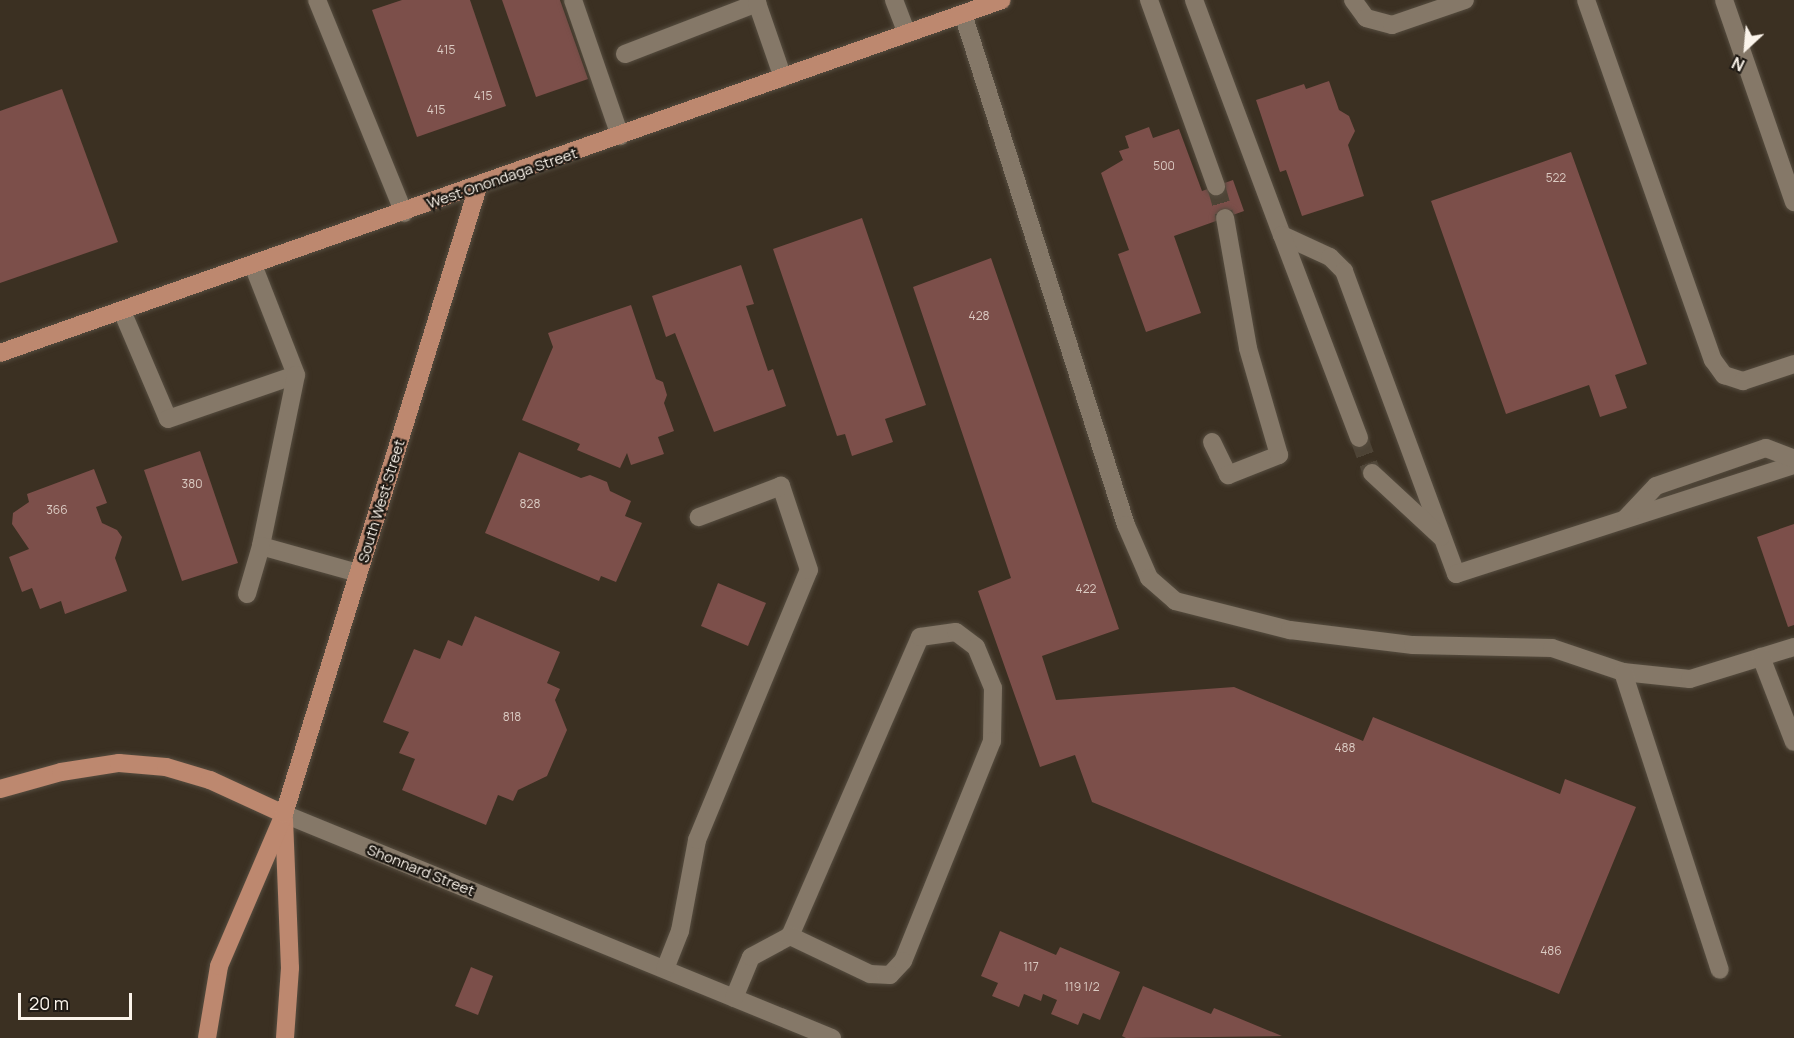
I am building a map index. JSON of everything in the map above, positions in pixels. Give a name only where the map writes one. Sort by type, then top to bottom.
[{"type":"main road","name":"West Onondaga Street","points":[[0,353],[478,187],[1002,0]]},
{"type":"main road","name":"South West Street","points":[[207,1038],[219,966],[284,814],[478,187]]},
{"type":"main road","name":"Shonnard Street","points":[[0,789],[61,772],[119,763],[166,768],[210,780],[284,814]]},
{"type":"main road","name":"South West Street","points":[[284,814],[290,968],[285,1038]]},
{"type":"street","points":[[317,0],[404,213]]},
{"type":"street","points":[[573,0],[620,136]]},
{"type":"street","points":[[894,0],[907,34]]},
{"type":"street","points":[[1149,0],[1216,186]]},
{"type":"street","points":[[1194,0],[1359,438]]},
{"type":"street","points":[[1353,0],[1366,18],[1392,24],[1464,0]]},
{"type":"street","points":[[1586,0],[1713,360],[1724,375],[1743,381],[1794,364]]},
{"type":"street","points":[[1724,0],[1794,202]]},
{"type":"street","points":[[625,54],[757,2],[783,78]]},
{"type":"street","points":[[963,14],[1126,525],[1149,578],[1175,601],[1290,630],[1413,645],[1552,648],[1623,672],[1690,679],[1794,647]]},
{"type":"street","points":[[1212,442],[1228,475],[1279,455],[1248,348],[1225,218]]},
{"type":"street","points":[[1282,235],[1330,257],[1344,271],[1456,574],[1794,465]]},
{"type":"street","points":[[247,594],[261,546],[296,375],[253,265]]},
{"type":"street","points":[[122,311],[168,418],[296,375]]},
{"type":"street","points":[[1625,519],[1656,486],[1766,448],[1794,459]]},
{"type":"street","points":[[1372,473],[1444,540]]},
{"type":"street","points":[[665,969],[680,931],[697,840],[809,570],[781,486],[699,517]]},
{"type":"street","points":[[261,546],[358,573]]},
{"type":"street","points":[[734,998],[751,957],[790,936],[920,637],[956,632],[976,647],[993,688],[992,741],[903,961],[890,975],[870,974],[790,936]]},
{"type":"street","points":[[1761,657],[1794,742]]},
{"type":"street","points":[[1623,672],[1720,970]]},
{"type":"street","name":"Shonnard Street","points":[[284,814],[832,1038]]},
{"type":"building","points":[[402,0],[470,0],[506,106],[417,137],[372,10]]},
{"type":"building","points":[[502,0],[560,0],[588,79],[536,97]]},
{"type":"building","points":[[1329,81],[1339,110],[1349,116],[1355,131],[1348,145],[1364,196],[1302,216],[1286,170],[1280,172],[1256,100],[1304,84],[1306,89]]},
{"type":"building","points":[[62,89],[118,242],[0,283],[0,111]]},
{"type":"building","points":[[1149,127],[1153,138],[1179,129],[1202,191],[1233,180],[1244,211],[1174,236],[1201,313],[1146,332],[1118,254],[1129,250],[1101,173],[1123,160],[1119,151],[1129,148],[1125,136]]},
{"type":"building","points":[[1571,152],[1647,364],[1615,375],[1627,408],[1600,417],[1589,385],[1506,414],[1431,201]]},
{"type":"building","points":[[862,218],[926,405],[885,419],[893,442],[852,456],[845,434],[837,436],[773,249]]},
{"type":"building","points":[[991,258],[1119,629],[1042,656],[1056,700],[1234,687],[1363,741],[1373,717],[1560,794],[1565,779],[1636,807],[1559,994],[1092,802],[1075,755],[1040,767],[978,591],[1011,578],[913,287]]},
{"type":"building","points":[[741,265],[754,304],[746,306],[768,371],[773,369],[786,406],[714,432],[675,333],[666,337],[652,296]]},
{"type":"building","points":[[631,305],[656,379],[663,382],[667,395],[664,403],[674,431],[658,437],[664,454],[631,465],[627,453],[620,468],[577,450],[580,444],[522,420],[553,347],[548,333]]},
{"type":"building","points":[[200,451],[238,563],[182,581],[144,470]]},
{"type":"building","points":[[519,452],[581,478],[590,475],[607,482],[610,491],[631,501],[625,516],[642,523],[616,582],[601,576],[599,581],[485,533]]},
{"type":"building","points":[[94,469],[107,503],[96,507],[102,523],[117,530],[122,537],[115,558],[127,591],[65,614],[61,601],[40,609],[32,588],[22,592],[9,557],[29,549],[12,524],[13,513],[29,502],[27,494]]},
{"type":"building","points":[[1794,524],[1794,625],[1788,627],[1757,537]]},
{"type":"building","points":[[718,583],[766,603],[748,646],[701,626]]},
{"type":"building","points":[[475,616],[560,652],[547,683],[560,689],[555,700],[567,730],[547,776],[518,790],[513,801],[498,795],[486,825],[402,790],[415,759],[399,753],[409,732],[383,722],[414,649],[440,659],[448,640],[462,646]]},
{"type":"building","points":[[1000,931],[1056,955],[1060,947],[1120,972],[1100,1020],[1083,1013],[1078,1025],[1051,1014],[1057,1000],[1043,994],[1041,1001],[1024,994],[1019,1007],[992,996],[998,983],[981,976]]},
{"type":"building","points":[[471,967],[493,976],[478,1015],[455,1006]]},
{"type":"building","points":[[1143,986],[1211,1014],[1214,1008],[1282,1036],[1126,1038],[1122,1036]]},
{"type":"tunnel","points":[[1216,186],[1225,218]]},
{"type":"tunnel","points":[[1359,438],[1372,473]]}]
